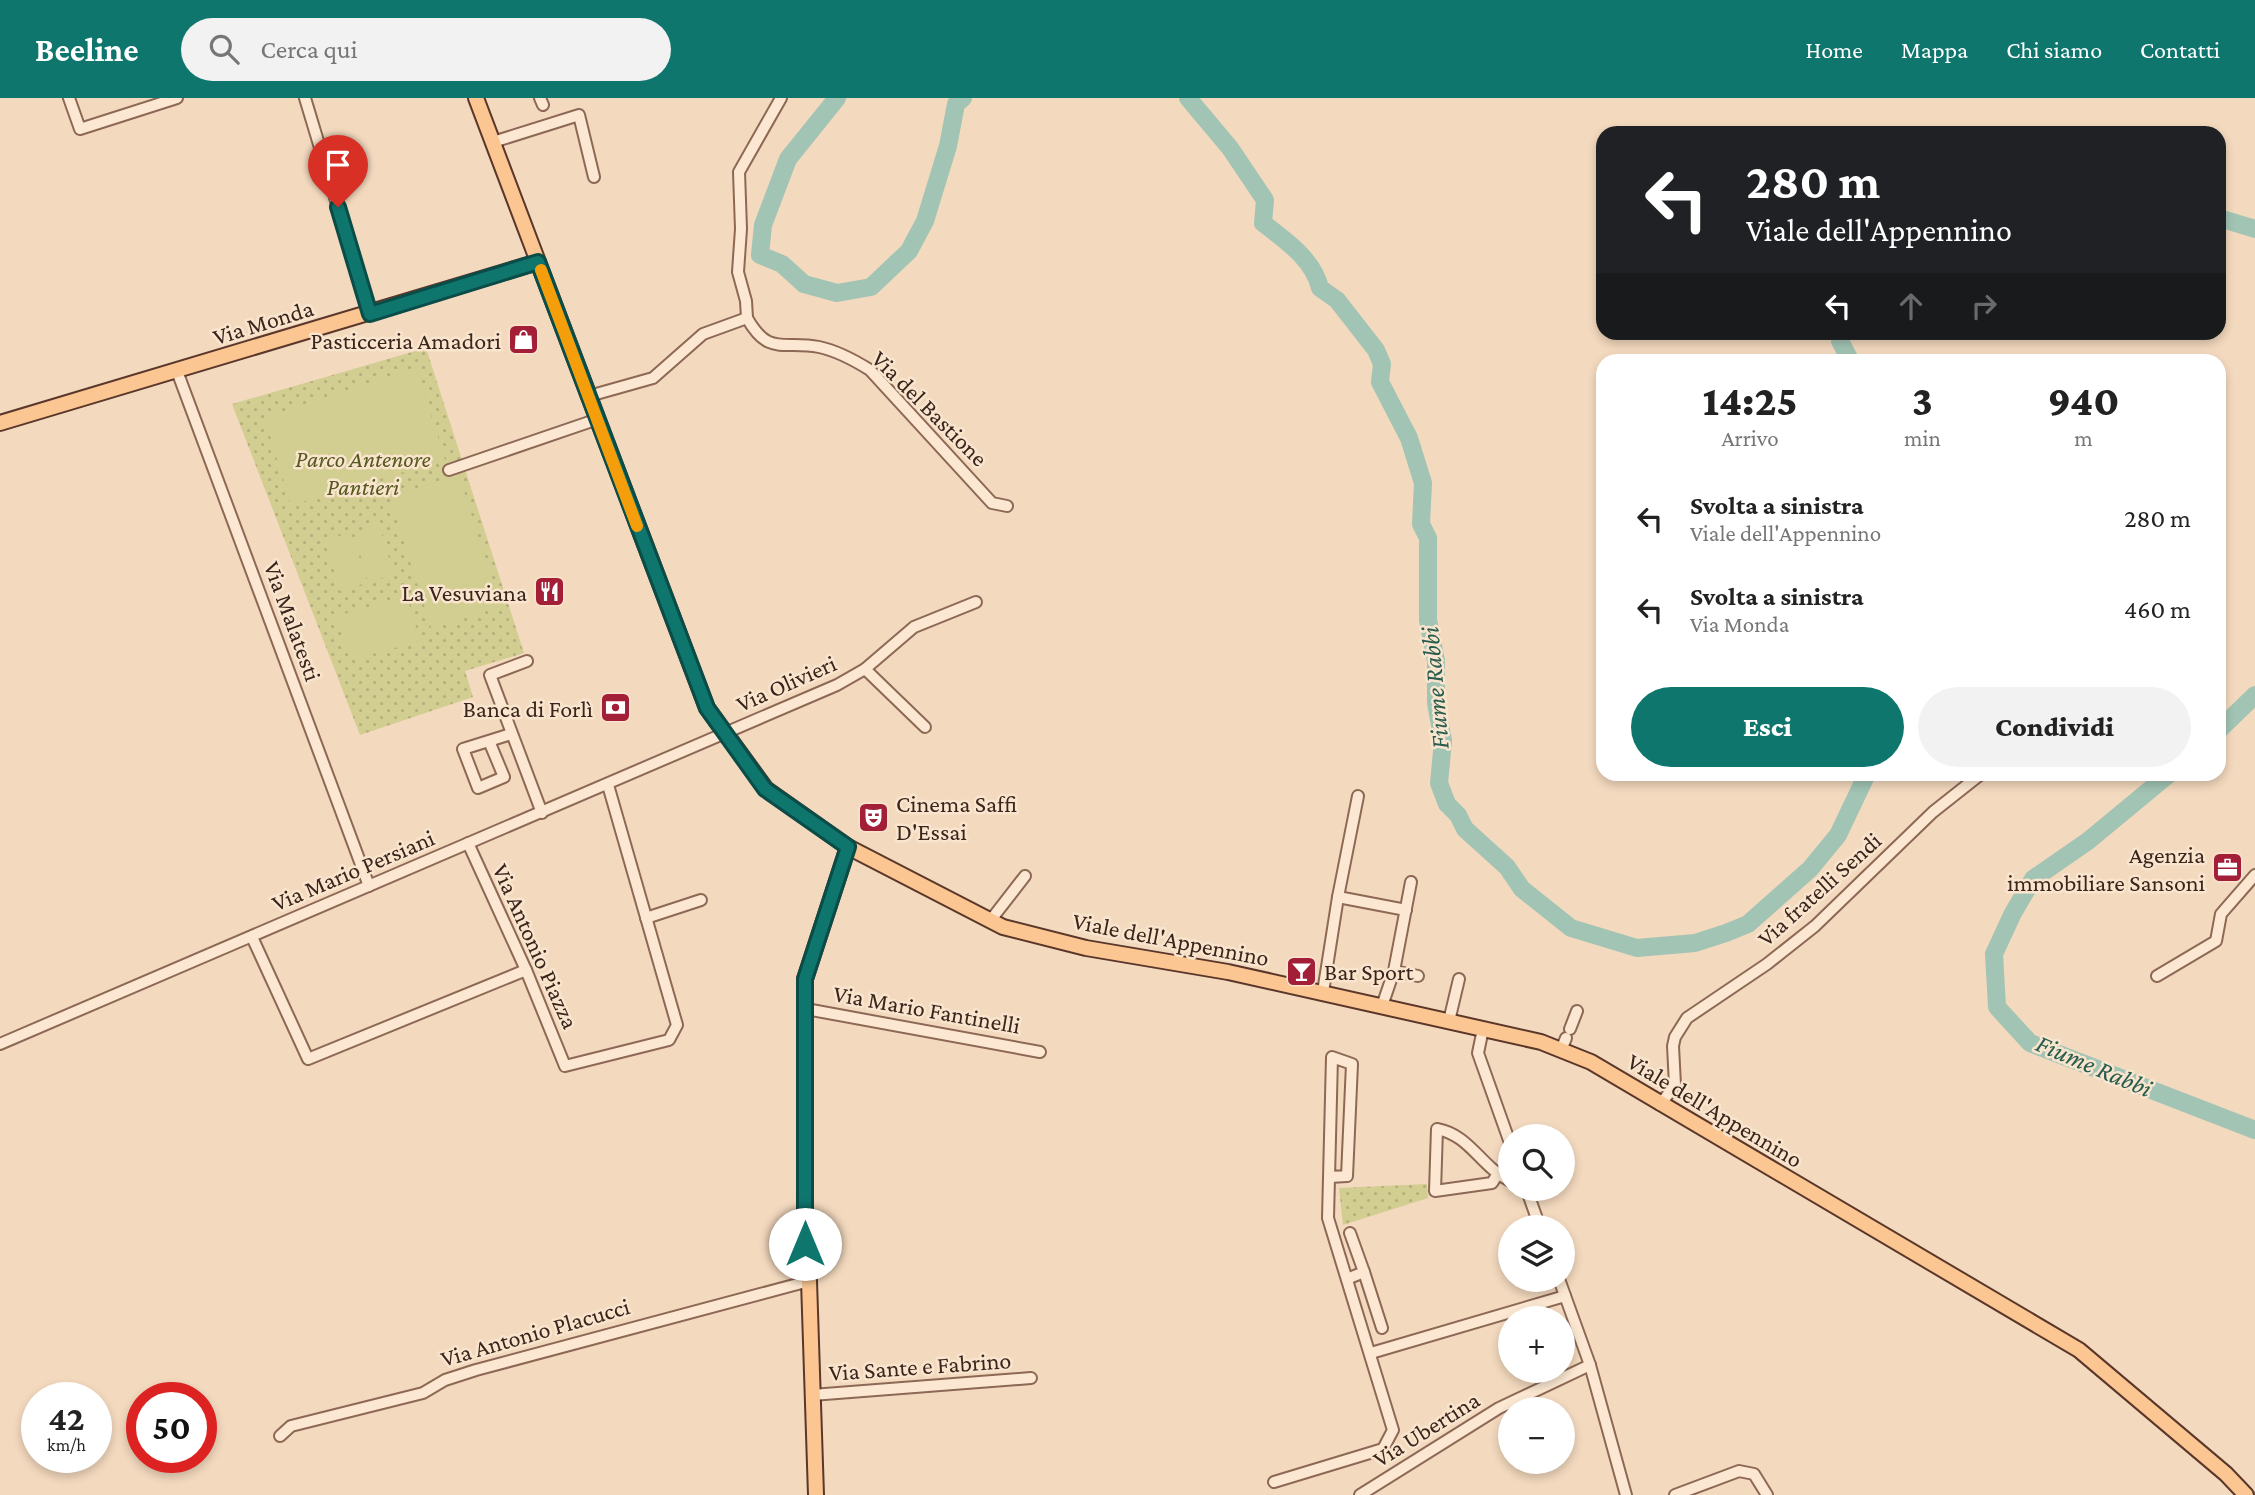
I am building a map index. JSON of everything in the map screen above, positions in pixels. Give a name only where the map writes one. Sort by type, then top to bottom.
[{"type":"main road","name":"Viale dell'Appennino","points":[[476,98],[707,708],[723,734],[765,789],[848,847],[990,920],[1086,948],[1324,992],[1541,1042],[1566,1039],[1591,1062],[1661,1105],[2079,1350],[2226,1474],[2246,1495]]},
{"type":"main road","name":"Via Monda","points":[[0,423],[538,262]]},
{"type":"main road","points":[[816,1495],[809,1281],[805,1244],[805,979],[848,847]]},
{"type":"main road","name":"Viale dell'Appennino","points":[[2226,1474],[2237,1495]]},
{"type":"street","points":[[69,98],[80,130],[149,102],[177,98]]},
{"type":"street","points":[[305,98],[370,314]]},
{"type":"street","points":[[589,397],[653,378],[703,334],[747,318],[746,301],[738,272],[741,229],[739,172],[781,98]]},
{"type":"street","points":[[493,142],[579,115],[594,177]]},
{"type":"street","name":"Via del Bastione","points":[[747,318],[758,337],[774,344],[818,347],[847,356],[870,370],[992,503],[1007,506]]},
{"type":"street","name":"Via Malatesti","points":[[177,371],[369,886]]},
{"type":"street","points":[[449,470],[598,419]]},
{"type":"street","name":"Via Olivieri","points":[[723,734],[837,685],[865,669],[914,627],[976,602]]},
{"type":"street","points":[[527,661],[490,675],[542,813]]},
{"type":"street","name":"Via Olivieri","points":[[865,669],[925,727]]},
{"type":"street","points":[[489,741],[504,778],[478,788],[463,749],[511,734]]},
{"type":"street","name":"Via Mario Persiani","points":[[0,1044],[723,734]]},
{"type":"street","name":"Via fratelli Sendi","points":[[1661,1105],[1675,1085],[1673,1046],[1675,1037],[1687,1018],[1767,964],[1815,926],[1933,812],[1972,781]]},
{"type":"street","points":[[608,785],[646,918],[701,900]]},
{"type":"street","points":[[1324,992],[1338,897],[1359,796]]},
{"type":"street","name":"Via Antonio Piazza","points":[[468,844],[526,970],[565,1066],[669,1040],[674,1032],[677,1025],[646,918]]},
{"type":"street","points":[[2157,975],[2216,941],[2221,914],[2255,875]]},
{"type":"street","points":[[990,920],[1025,876]]},
{"type":"street","points":[[1382,1006],[1394,971],[1411,882]]},
{"type":"street","points":[[1338,897],[1406,909]]},
{"type":"street","points":[[252,937],[308,1059],[526,970]]},
{"type":"street","points":[[1394,971],[1418,976]]},
{"type":"street","points":[[1449,1021],[1460,979]]},
{"type":"street","name":"Via Mario Fantinelli","points":[[806,1009],[1040,1052]]},
{"type":"street","points":[[1566,1039],[1577,1011]]},
{"type":"street","points":[[1483,1029],[1479,1053],[1503,1124]]},
{"type":"street","points":[[1273,1482],[1383,1449],[1393,1430],[1328,1218],[1329,1177],[1332,1057],[1352,1064],[1347,1177],[1329,1177]]},
{"type":"street","points":[[1437,1129],[1454,1132],[1497,1175],[1492,1183],[1435,1191],[1437,1129]]},
{"type":"street","points":[[1350,1233],[1382,1328]]},
{"type":"street","points":[[1347,1279],[1364,1272]]},
{"type":"street","name":"Via Antonio Placucci","points":[[280,1436],[291,1426],[424,1393],[446,1380],[476,1370],[809,1281]]},
{"type":"street","points":[[1564,1292],[1590,1365],[1626,1495]]},
{"type":"street","points":[[1371,1353],[1565,1296]]},
{"type":"street","name":"Via Ubertina","points":[[1360,1495],[1499,1408],[1590,1365]]},
{"type":"street","name":"Via Sante e Fabrino","points":[[812,1395],[1031,1378]]},
{"type":"street","points":[[1675,1495],[1740,1471],[1754,1474],[1767,1495]]},
{"type":"green space","name":"Parco Antenore Pantieri","points":[[426,348],[524,653],[465,671],[473,697],[360,735],[232,404]]},
{"type":"green space","points":[[416,367],[445,460],[291,505],[265,419]]},
{"type":"green space","points":[[459,475],[500,606],[431,628],[390,497]]},
{"type":"green space","points":[[379,525],[394,575],[368,582],[354,532]]},
{"type":"green space","points":[[350,533],[366,583],[340,591],[325,540]]},
{"type":"green space","points":[[407,597],[420,641],[351,660],[336,616]]},
{"type":"green space","points":[[1427,1184],[1428,1198],[1343,1225],[1339,1188]]},
{"type":"waterway","name":"Fiume Rabbi","points":[[837,98],[788,159],[763,225],[760,255],[782,264],[804,284],[837,293],[871,287],[909,251],[925,221],[948,146],[956,104],[963,98]]},
{"type":"waterway","name":"Fiume Rabbi","points":[[1188,98],[1230,148],[1265,200],[1263,223],[1305,259],[1320,288],[1337,300],[1376,350],[1382,364],[1380,382],[1409,438],[1423,483],[1421,524],[1428,538],[1428,620],[1436,661],[1436,703],[1443,741],[1439,783],[1447,804],[1458,815],[1465,829],[1507,867],[1522,889],[1571,928],[1637,948],[1695,943],[1748,924],[1810,869],[1838,835],[1864,781]]},
{"type":"waterway","name":"Fiume Rabbi","points":[[2226,220],[2255,229]]},
{"type":"waterway","name":"Fiume Rabbi","points":[[1840,340],[1847,354]]},
{"type":"waterway","name":"Fiume Rabbi","points":[[2226,723],[2255,695]]},
{"type":"waterway","name":"Fiume Rabbi","points":[[2161,781],[2088,841],[2033,879],[1994,954],[1997,1007],[2030,1043],[2255,1130]]},
{"type":"slow traffic","points":[[541,270],[637,526]]},
{"type":"place","name":"Pasticceria Amadori","points":[[524,340]]},
{"type":"place","name":"La Vesuviana","points":[[550,592]]},
{"type":"place","name":"Banca di Forlì","points":[[616,708]]},
{"type":"place","name":"Cinema Saffi D'Essai","points":[[873,817]]},
{"type":"place","name":"Agenzia immobiliare Sansoni","points":[[2228,868]]},
{"type":"place","name":"Bar Sport","points":[[1301,971]]},
{"type":"route","points":[[338,207],[370,314],[538,262],[707,708],[723,734],[765,789],[848,847],[805,979],[805,1244]]}]
